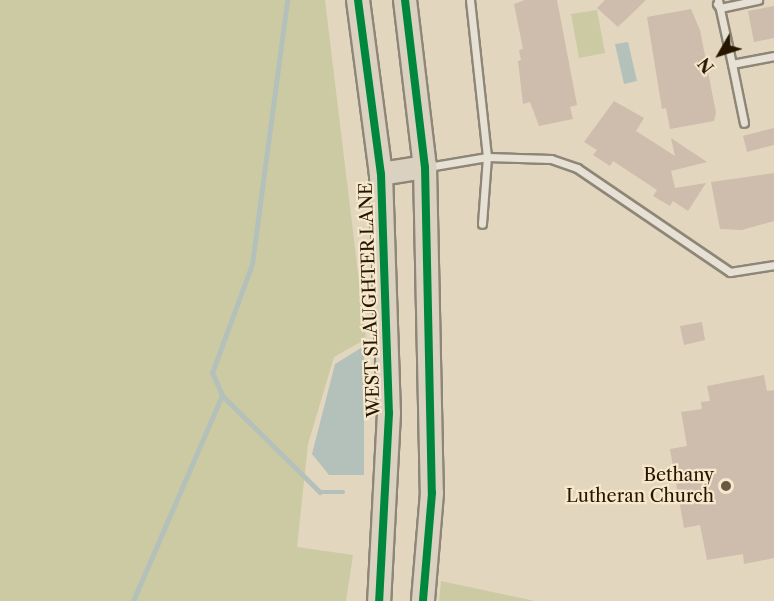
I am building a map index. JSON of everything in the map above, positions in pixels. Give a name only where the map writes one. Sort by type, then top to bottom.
[{"type":"main road","name":"WEST SLAUGHTER LANE","points":[[358,0],[381,174],[389,413],[379,601]]},
{"type":"main road","points":[[405,0],[425,167],[432,493],[423,601]]},
{"type":"main road","points":[[381,174],[425,167]]},
{"type":"lane","points":[[470,0],[487,157],[482,224]]},
{"type":"lane","points":[[713,0],[719,4],[758,0]]},
{"type":"lane","points":[[719,4],[744,123]]},
{"type":"lane","points":[[732,64],[774,56]]},
{"type":"lane","points":[[425,167],[487,157],[551,159],[577,168],[730,272],[774,265]]},
{"type":"shaded area","points":[[0,0],[325,0],[366,339],[334,357],[308,444],[297,547],[353,555],[346,601],[0,601]]},
{"type":"shaded area","points":[[597,10],[605,53],[579,58],[571,14]]},
{"type":"shaded area","points":[[628,42],[637,81],[624,84],[615,44]]},
{"type":"shaded area","points":[[364,346],[364,475],[329,475],[312,454],[335,364]]},
{"type":"shaded area","points":[[441,581],[535,601],[439,601]]},
{"type":"building","points":[[525,0],[557,0],[577,105],[570,107],[573,119],[539,126],[530,102],[523,104],[518,61],[521,60],[519,50],[523,49],[514,4]]},
{"type":"building","points":[[605,0],[646,0],[618,27],[597,8]]},
{"type":"building","points":[[774,6],[774,38],[754,42],[748,11]]},
{"type":"building","points":[[691,9],[700,30],[716,113],[714,121],[670,129],[666,108],[662,109],[647,17]]},
{"type":"building","points":[[614,101],[644,118],[636,131],[675,156],[671,138],[707,162],[671,171],[675,188],[706,183],[688,211],[673,201],[670,206],[653,196],[657,190],[613,161],[610,166],[593,155],[597,150],[584,142]]},
{"type":"building","points":[[774,128],[774,145],[747,152],[743,136]]},
{"type":"building","points":[[774,173],[774,221],[742,230],[720,229],[711,182]]},
{"type":"building","points":[[702,322],[705,340],[684,345],[680,326]]},
{"type":"building","name":"Bethany Lutheran Church","points":[[764,375],[767,391],[774,390],[774,558],[744,564],[743,554],[707,560],[700,525],[684,528],[670,449],[687,446],[681,412],[702,409],[701,402],[710,401],[707,386]]},
{"type":"waterway","points":[[133,601],[222,395],[212,373],[252,264],[287,0]]},
{"type":"waterway","points":[[222,395],[320,492],[343,492]]},
{"type":"cycle path","points":[[358,0],[381,174],[389,413],[379,601]]},
{"type":"cycle path","points":[[405,0],[425,167],[432,493],[423,601]]},
{"type":"place","name":"Bethany Lutheran Church","points":[[726,486]]}]
